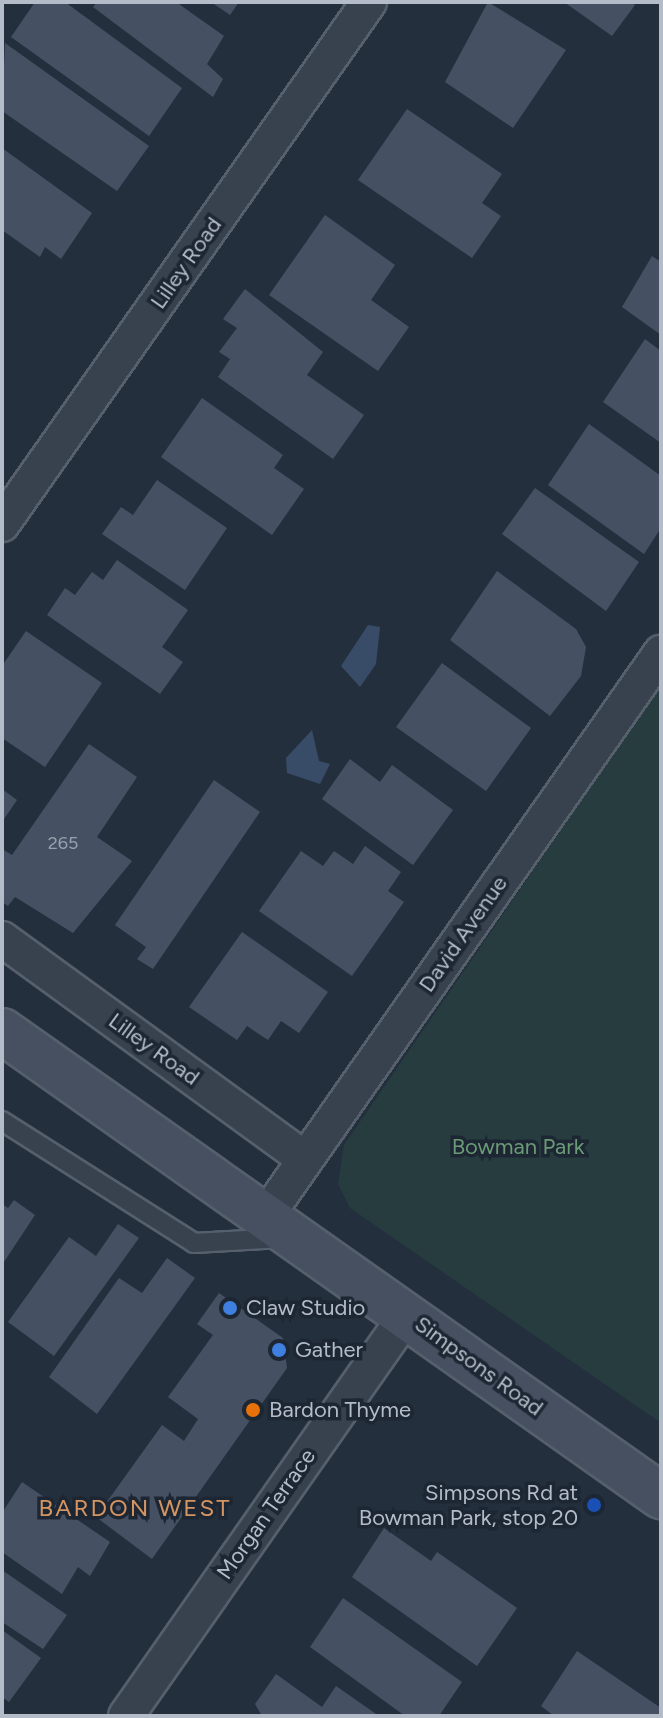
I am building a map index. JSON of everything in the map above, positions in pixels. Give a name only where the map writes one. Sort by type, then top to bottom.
[{"type":"main road","name":"Simpsons Road","points":[[2,1031],[408,1314],[661,1496]]},
{"type":"street","name":"Lilley Road","points":[[2,524],[369,2]]},
{"type":"street","name":"David Avenue","points":[[281,1226],[305,1159],[661,653]]},
{"type":"street","name":"Lilley Road","points":[[2,939],[305,1159]]},
{"type":"street","name":"Morgan Terrace","points":[[126,1716],[408,1314]]},
{"type":"lane","points":[[2,1121],[194,1243],[281,1226]]},
{"type":"green space","name":"Bowman Park","points":[[661,685],[661,1423],[350,1208],[338,1184],[344,1145]]},
{"type":"water","points":[[368,625],[380,627],[376,664],[360,687],[341,666]]},
{"type":"water","points":[[312,730],[319,761],[330,764],[320,784],[287,773],[286,758]]},
{"type":"building","points":[[35,2],[65,2],[182,88],[149,136],[11,37]]},
{"type":"building","points":[[97,2],[176,2],[224,36],[207,64],[223,79],[213,97],[93,7]]},
{"type":"building","points":[[211,2],[239,2],[230,15]]},
{"type":"building","points":[[488,2],[566,50],[513,128],[445,82]]},
{"type":"building","points":[[564,2],[630,2],[635,5],[612,36]]},
{"type":"building","points":[[5,43],[149,146],[117,191],[2,111]]},
{"type":"building","points":[[407,109],[502,174],[482,203],[501,216],[472,258],[358,180]]},
{"type":"building","points":[[2,148],[92,213],[61,259],[45,247],[40,257],[2,230]]},
{"type":"building","points":[[325,215],[395,265],[371,300],[409,327],[378,371],[269,295]]},
{"type":"building","points":[[652,256],[661,262],[661,335],[622,307]]},
{"type":"building","points":[[245,289],[323,352],[307,375],[364,415],[333,459],[218,377],[230,359],[219,352],[237,328],[223,319]]},
{"type":"building","points":[[645,339],[661,351],[661,443],[603,402]]},
{"type":"building","points":[[202,398],[283,455],[274,468],[304,489],[272,535],[161,457]]},
{"type":"building","points":[[589,424],[661,476],[661,528],[644,554],[548,485]]},
{"type":"building","points":[[157,480],[227,528],[185,590],[102,534],[121,507],[133,515]]},
{"type":"building","points":[[535,488],[639,562],[606,611],[502,534]]},
{"type":"building","points":[[117,560],[188,610],[162,647],[183,662],[160,694],[47,615],[65,588],[75,595],[92,572],[103,580]]},
{"type":"building","points":[[497,571],[576,629],[586,647],[581,676],[550,716],[450,640]]},
{"type":"building","points":[[26,631],[102,683],[45,767],[2,738],[2,666]]},
{"type":"building","points":[[442,663],[531,728],[486,791],[396,727]]},
{"type":"building","points":[[89,744],[137,777],[97,837],[132,861],[73,933],[15,897],[8,906],[2,902],[2,849],[12,855]]},
{"type":"building","points":[[350,759],[380,782],[392,765],[453,810],[413,865],[322,799]]},
{"type":"building","points":[[214,780],[260,812],[153,969],[137,959],[146,947],[115,925]]},
{"type":"building","points":[[2,789],[17,800],[2,822]]},
{"type":"building","points":[[365,846],[401,872],[388,891],[404,902],[352,976],[259,911],[301,851],[323,866],[334,851],[353,864]]},
{"type":"building","points":[[242,932],[328,992],[299,1033],[281,1021],[268,1040],[247,1026],[237,1040],[189,1007]]},
{"type":"building","points":[[14,1200],[35,1215],[2,1265],[2,1204],[8,1208]]},
{"type":"building","points":[[118,1224],[139,1238],[54,1356],[8,1322],[69,1237],[96,1256]]},
{"type":"building","points":[[167,1258],[195,1278],[97,1414],[49,1377],[119,1278],[142,1293]]},
{"type":"building","points":[[219,1293],[283,1338],[287,1368],[152,1559],[96,1517],[162,1425],[184,1441],[198,1419],[168,1397],[213,1335],[197,1324]]},
{"type":"building","points":[[22,1482],[110,1542],[90,1576],[78,1567],[62,1594],[2,1552],[2,1513]]},
{"type":"building","points":[[384,1528],[431,1561],[437,1552],[517,1608],[477,1666],[352,1577]]},
{"type":"building","points":[[2,1570],[67,1615],[43,1649],[2,1622]]},
{"type":"building","points":[[343,1598],[462,1682],[439,1716],[405,1716],[310,1647]]},
{"type":"building","points":[[2,1630],[41,1658],[9,1702],[2,1697]]},
{"type":"building","points":[[577,1651],[661,1708],[661,1716],[554,1716],[541,1706]]},
{"type":"building","points":[[276,1674],[322,1707],[336,1686],[379,1716],[262,1716],[255,1704]]},
{"type":"place","name":"Claw Studio","points":[[230,1308]]},
{"type":"place","name":"Gather","points":[[279,1350]]},
{"type":"place","name":"Bardon Thyme","points":[[253,1410]]},
{"type":"place","name":"Simpsons Rd at Bowman Park, stop 20","points":[[594,1505]]},
{"type":"district","name":"BARDON WEST","points":[[135,1508]]}]
